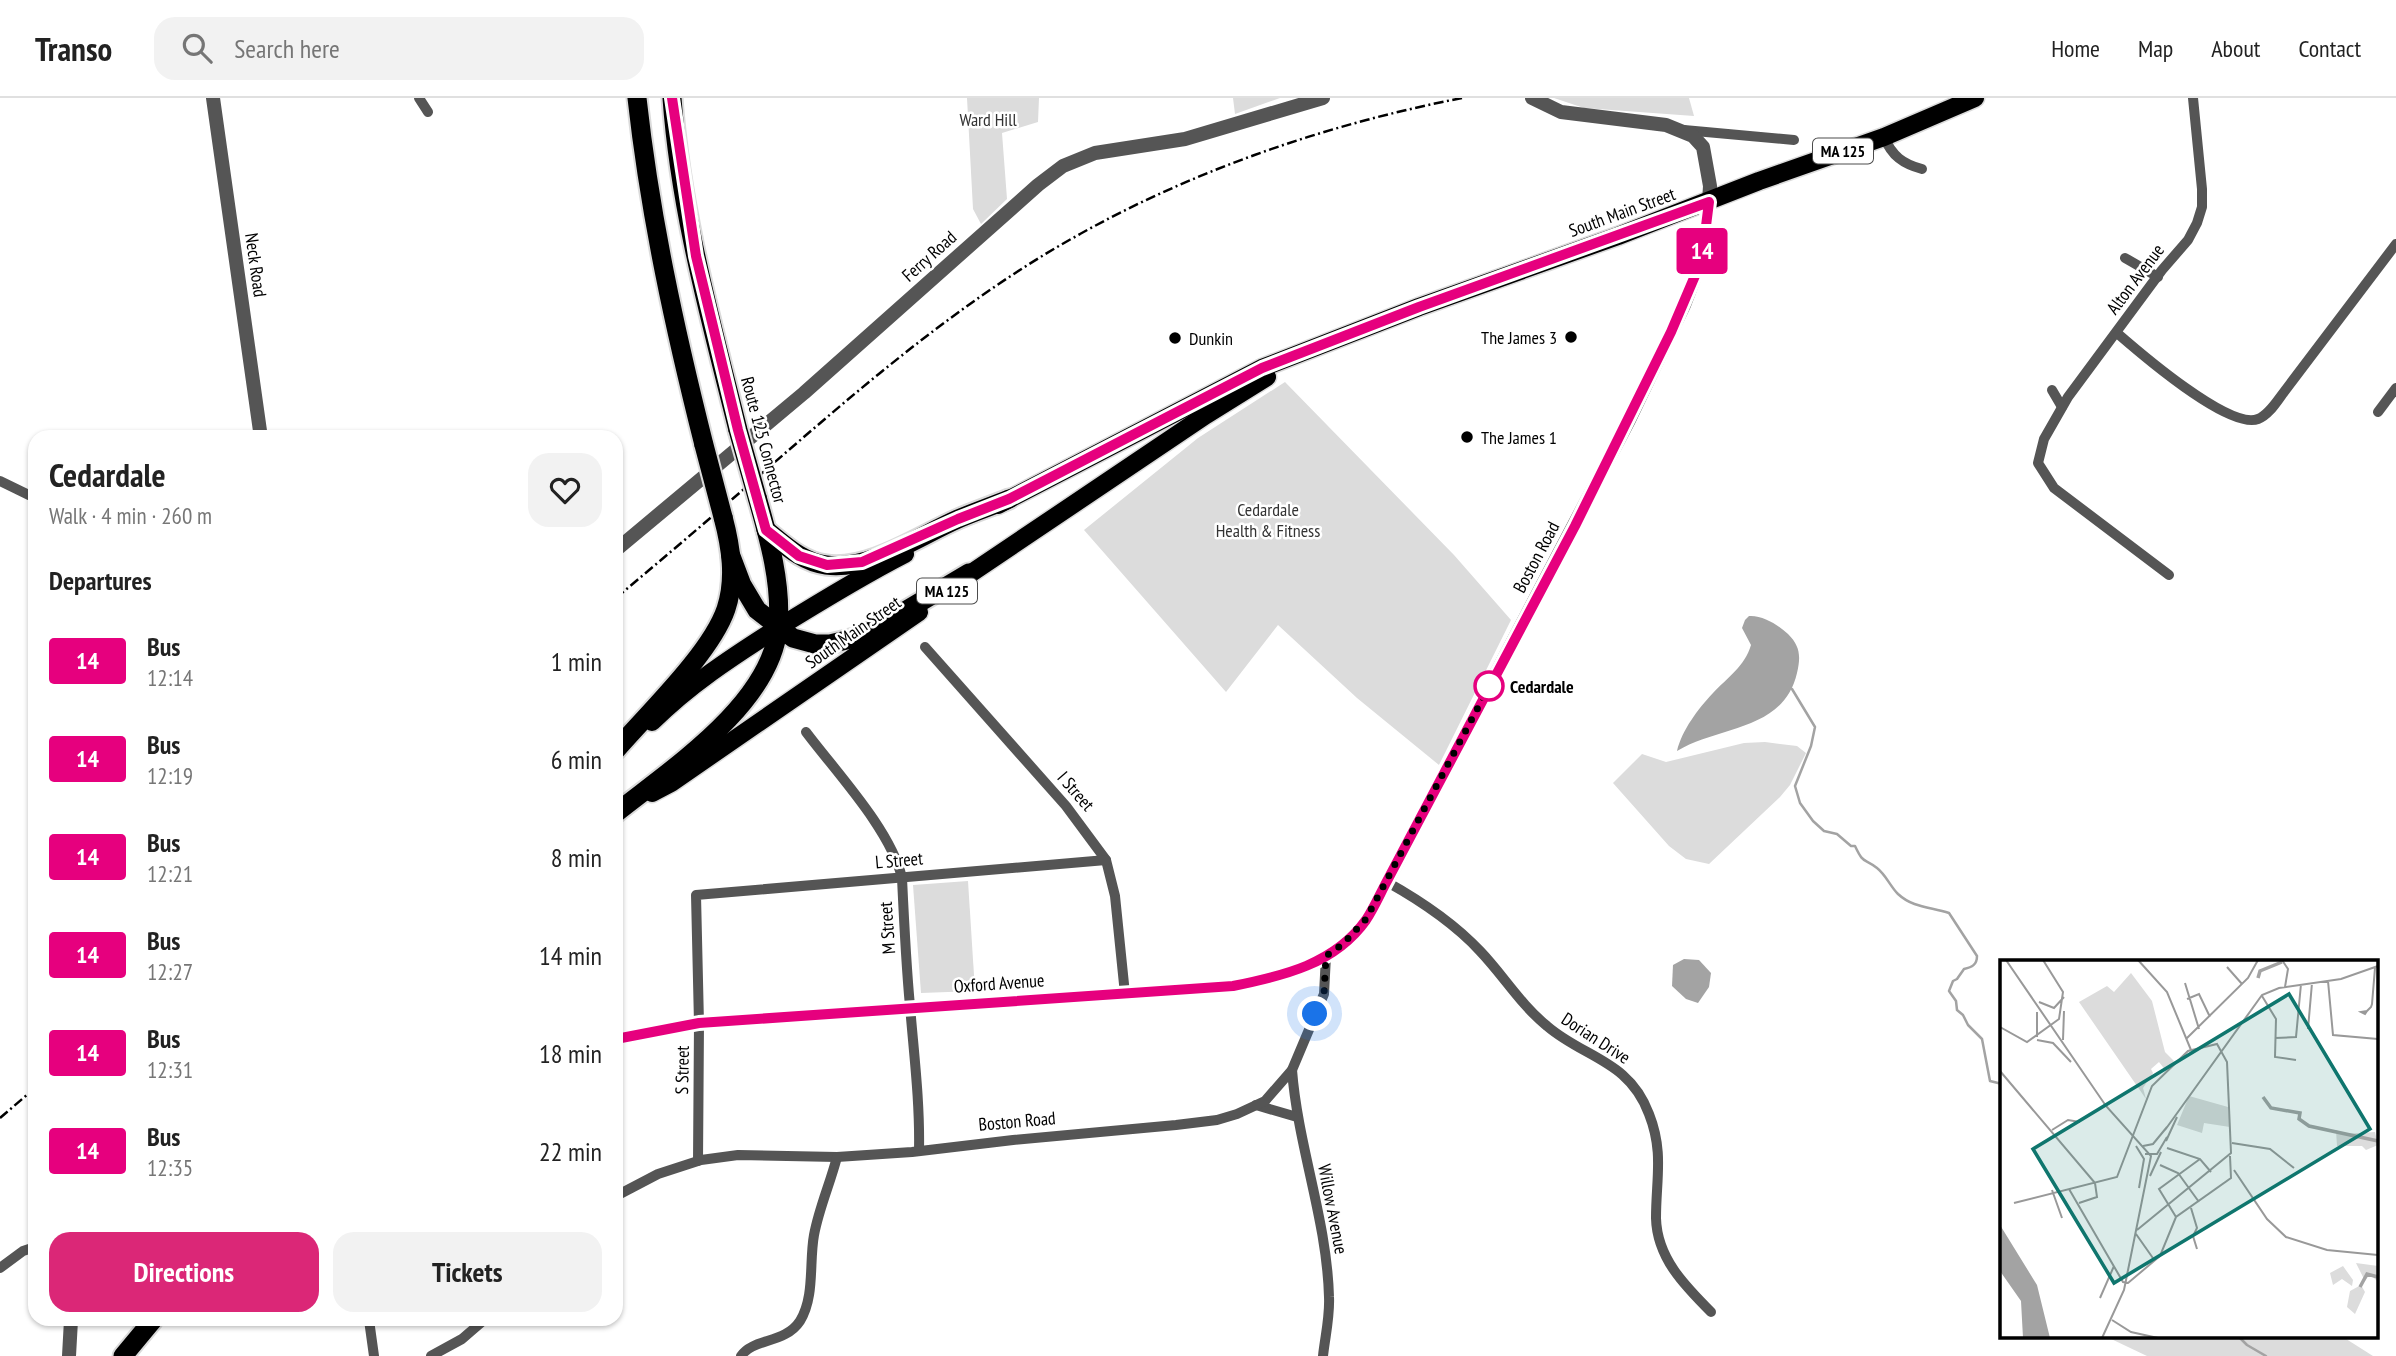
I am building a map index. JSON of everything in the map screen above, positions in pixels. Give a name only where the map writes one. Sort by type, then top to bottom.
[{"type":"highway","points":[[637,98],[656,234],[672,313],[731,556],[750,600],[762,616],[793,638],[815,644],[852,640],[969,573]]},
{"type":"highway","name":"Route 125 Connector","points":[[623,807],[709,738],[736,711],[754,687],[768,661],[778,628],[777,586],[766,530],[738,430],[696,256],[672,98]]},
{"type":"highway","points":[[766,530],[806,559],[844,566],[883,555],[958,519],[1009,499]]},
{"type":"highway","points":[[623,744],[694,661],[718,627],[727,606],[731,556]]},
{"type":"highway","points":[[123,1356],[148,1326]]},
{"type":"main road","name":"South Main Street","points":[[623,749],[701,679],[855,580],[1243,377],[1419,307],[1884,137],[1975,98]]},
{"type":"main road","name":"South Main Street","points":[[623,809],[671,783],[916,614],[969,573],[995,559],[1206,415],[1279,370],[1282,362]]},
{"type":"street","name":"Neck Road","points":[[214,98],[260,430]]},
{"type":"street","points":[[419,98],[428,112]]},
{"type":"street","name":"Ferry Road","points":[[623,544],[804,393],[1038,185],[1063,166],[1095,153],[1185,139],[1323,98]]},
{"type":"street","points":[[1532,98],[1561,112],[1650,123],[1681,130],[1794,140]]},
{"type":"street","name":"Alton Avenue","points":[[2169,575],[2054,488],[2038,463],[2043,439],[2062,407],[2188,240],[2202,207],[2193,98]]},
{"type":"street","points":[[1681,130],[1698,139],[1703,147],[1710,186],[1709,202]]},
{"type":"street","points":[[1884,137],[1889,150],[1899,159],[1909,166],[1922,169]]},
{"type":"street","name":"Boston Road","points":[[1366,919],[1575,526],[1671,332],[1697,271],[1709,202]]},
{"type":"street","points":[[2117,333],[2151,362],[2230,415],[2248,421],[2262,417],[2396,244]]},
{"type":"street","points":[[2125,258],[2158,277]]},
{"type":"street","points":[[2378,412],[2396,387]]},
{"type":"street","points":[[2052,390],[2062,407]]},
{"type":"street","points":[[0,481],[28,495]]},
{"type":"street","name":"I Street","points":[[925,647],[1066,806],[1106,860],[1115,895],[1125,994]]},
{"type":"street","name":"M Street","points":[[806,732],[879,827],[892,849],[902,878],[920,1112],[919,1151]]},
{"type":"street","name":"L Street","points":[[696,895],[1106,860]]},
{"type":"street","name":"Dorian Drive","points":[[1387,881],[1424,902],[1460,931],[1549,1029],[1601,1058],[1628,1080],[1648,1110],[1658,1143],[1660,1160],[1656,1219],[1665,1253],[1672,1269],[1684,1285],[1711,1312]]},
{"type":"street","name":"S Street","points":[[696,895],[698,1161]]},
{"type":"street","name":"Oxford Avenue","points":[[623,1038],[699,1023],[1233,986],[1269,980],[1306,967],[1343,944],[1366,919]]},
{"type":"street","name":"Boston Road","points":[[623,1192],[658,1174],[698,1161],[738,1155],[837,1157],[919,1151],[1217,1120],[1237,1114],[1265,1101],[1292,1070],[1324,994],[1326,956]]},
{"type":"street","name":"Willow Avenue","points":[[1292,1070],[1297,1117],[1318,1210],[1327,1266],[1329,1301],[1322,1356]]},
{"type":"street","points":[[1256,1105],[1297,1117]]},
{"type":"street","points":[[741,1356],[750,1348],[782,1338],[801,1320],[810,1280],[819,1213],[837,1157]]},
{"type":"street","points":[[0,1268],[28,1249]]},
{"type":"street","points":[[69,1356],[71,1326]]},
{"type":"street","points":[[370,1326],[374,1356]]},
{"type":"street","points":[[431,1356],[463,1339],[477,1326]]},
{"type":"green space","name":"Ward Hill","points":[[967,98],[1039,98],[1038,122],[1002,133],[1007,199],[981,224],[973,209]]},
{"type":"green space","points":[[1233,98],[1280,98],[1235,114]]},
{"type":"green space","points":[[1554,98],[1689,98],[1694,116],[1584,108]]},
{"type":"green space","name":"Cedardale Health & Fitness","points":[[1285,382],[1454,555],[1511,620],[1439,765],[1357,698],[1278,625],[1226,692],[1084,530],[1198,438]]},
{"type":"green space","points":[[1765,742],[1797,746],[1806,753],[1790,785],[1780,797],[1709,864],[1686,859],[1669,846],[1613,783],[1642,754],[1666,762],[1744,743]]},
{"type":"green space","points":[[968,881],[975,991],[921,993],[913,885]]},
{"type":"green space","points":[[2109,1338],[2345,1338],[2373,1356],[2147,1356]]},
{"type":"shaded area","points":[[1749,616],[1760,617],[1775,624],[1795,643],[1799,661],[1790,692],[1779,706],[1764,717],[1677,751],[1696,713],[1740,665],[1748,652],[1751,645],[1742,628]]},
{"type":"shaded area","points":[[1684,959],[1699,960],[1711,973],[1709,987],[1698,1003],[1686,999],[1672,986],[1673,965]]},
{"type":"waterway","points":[[1792,689],[1815,727],[1811,746],[1795,786],[1800,803],[1824,831],[1837,834],[1851,846],[1855,846],[1862,858],[1880,871],[1904,899],[1916,905],[1949,913],[1977,956],[1975,964],[1964,969],[1953,981],[1949,991],[1956,1001],[1957,1010],[1982,1039],[1990,1081],[2000,1084]]},
{"type":"waterway","points":[[2240,1338],[2266,1356]]},
{"type":"railway","points":[[623,592],[918,343],[997,285],[1080,234],[1171,189],[1266,151],[1363,121],[1462,98]]},
{"type":"railway","points":[[0,1118],[28,1094]]},
{"type":"bus line","name":"14","points":[[623,1038],[699,1023],[1233,986],[1286,975],[1306,967],[1343,944],[1366,919],[1387,881],[1629,420],[1684,305],[1697,271],[1709,202],[1419,307],[1262,368],[1009,499],[958,519],[883,555],[844,566],[827,565],[799,556],[766,530],[738,430],[696,256],[672,98]]},
{"type":"place","name":"The James 3","points":[[1571,337]]},
{"type":"place","name":"Dunkin","points":[[1175,338]]},
{"type":"place","name":"The James 1","points":[[1467,437]]},
{"type":"place","name":"Cedardale","points":[[1489,686]]},
{"type":"route","points":[[1315,1014],[1324,994],[1326,956],[1355,933],[1366,919],[1492,681],[1489,686]]}]
